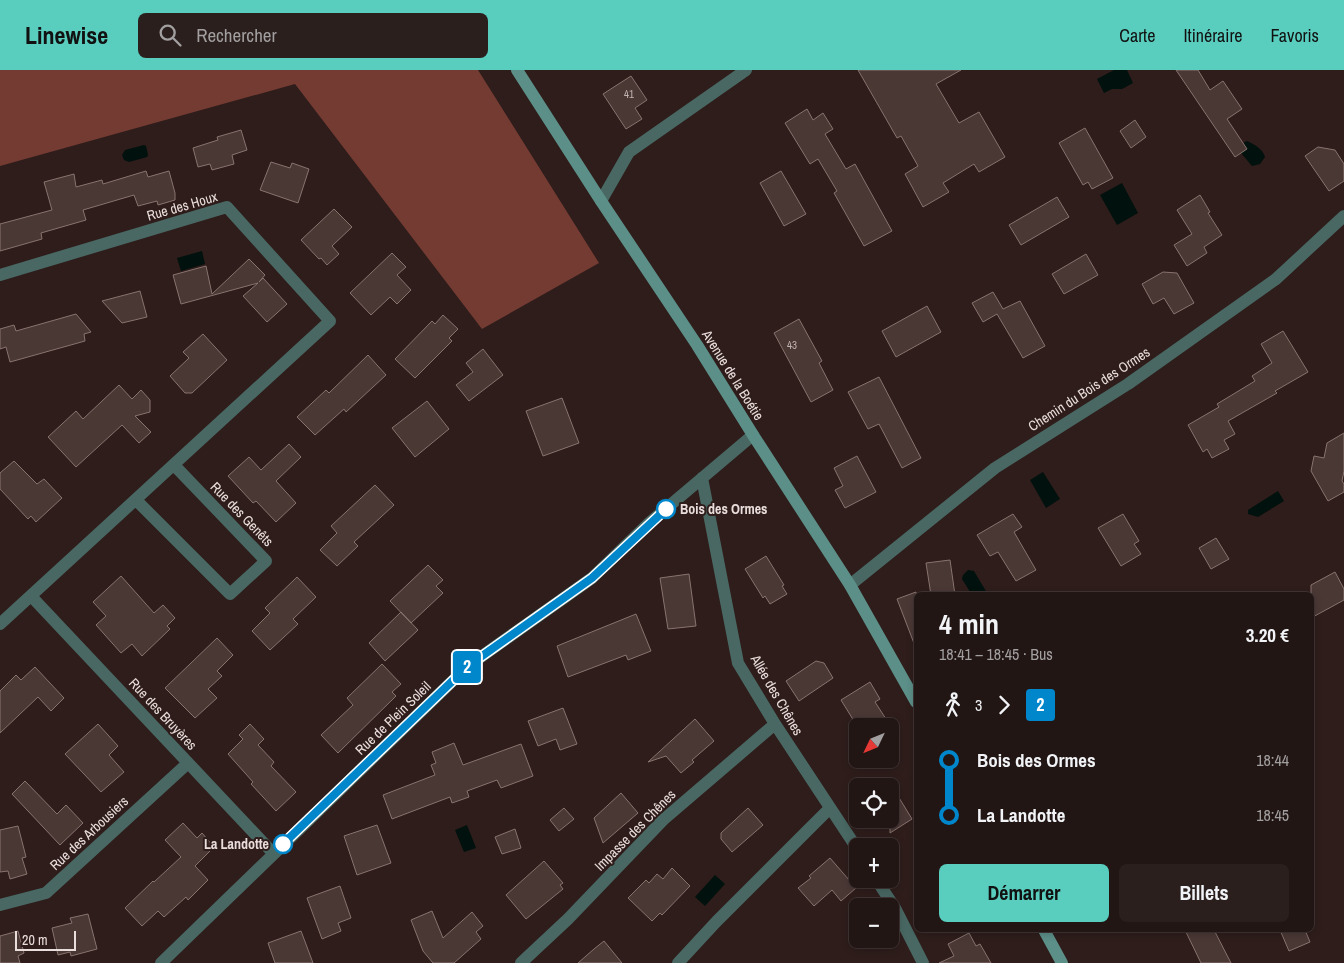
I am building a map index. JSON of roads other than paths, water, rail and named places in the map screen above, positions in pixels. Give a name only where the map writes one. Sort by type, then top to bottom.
[{"type":"main road","name":"Avenue de la Boétie","points":[[517,70],[697,345],[850,585],[914,698]]},
{"type":"main road","points":[[1045,932],[1062,963]]},
{"type":"street","points":[[601,201],[629,152],[746,70]]},
{"type":"street","name":"Rue des Houx","points":[[0,275],[227,207],[330,320],[174,464]]},
{"type":"street","name":"Chemin du Bois des Ormes","points":[[850,585],[995,468],[1128,384],[1276,279],[1344,216]]},
{"type":"street","name":"Rue de Plein Soleil","points":[[161,963],[468,666],[592,578],[649,523],[753,435]]},
{"type":"street","points":[[0,624],[174,464]]},
{"type":"street","name":"Rue des Genêts","points":[[136,500],[230,594],[266,561],[174,464]]},
{"type":"street","name":"Allée des Chênes","points":[[702,478],[738,663],[775,724],[850,838]]},
{"type":"street","name":"Rue des Bruyères","points":[[31,596],[273,853]]},
{"type":"street","name":"Impasse des Chênes","points":[[521,963],[568,919],[663,820],[775,724]]},
{"type":"street","name":"Rue des Arbousiers","points":[[0,905],[46,893],[188,763]]},
{"type":"street","points":[[681,962],[716,922],[830,808]]},
{"type":"street","points":[[882,888],[896,908],[923,963]]},
{"type":"place","name":"Bois des Ormes","points":[[666,509]]},
{"type":"place","name":"La Landotte","points":[[283,844]]}]
